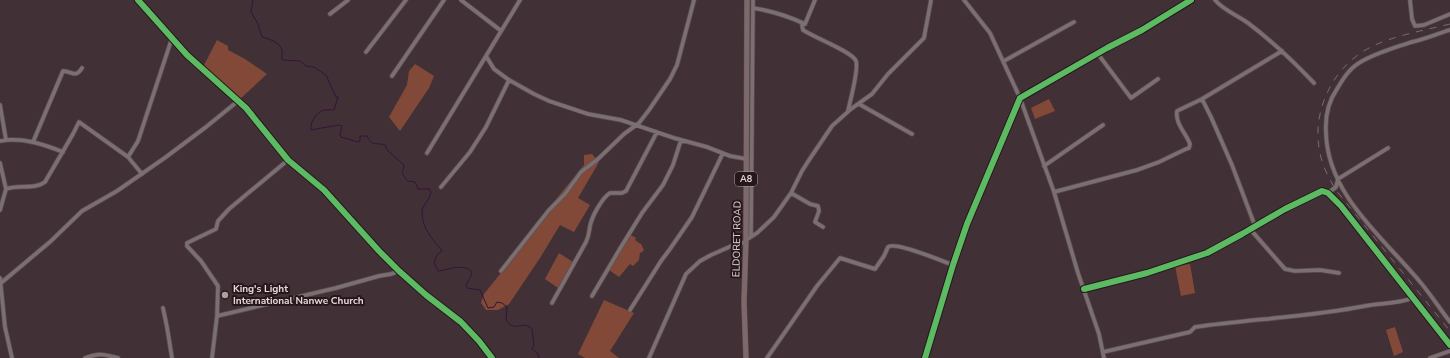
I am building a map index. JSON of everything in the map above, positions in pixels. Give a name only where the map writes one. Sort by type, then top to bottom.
[{"type":"highway","name":"ELDORET ROAD","points":[[746,358],[744,302],[748,240],[748,0]]},
{"type":"street","points":[[138,0],[204,71],[246,108],[271,137],[288,160],[324,190],[399,271],[426,295],[461,322],[479,341],[492,358]]},
{"type":"street","points":[[330,14],[348,0]]},
{"type":"street","points":[[366,52],[406,0]]},
{"type":"street","points":[[392,76],[444,0]]},
{"type":"street","points":[[461,0],[500,30]]},
{"type":"street","points":[[427,153],[486,56],[500,30],[520,0]]},
{"type":"street","points":[[501,270],[581,172],[636,125],[649,110],[674,72],[694,0]]},
{"type":"street","points":[[748,240],[753,0]]},
{"type":"street","points":[[815,0],[805,24],[802,25],[804,31],[846,52],[855,59],[856,70],[848,112]]},
{"type":"street","points":[[649,358],[686,274],[711,255],[748,240],[770,222],[791,193],[802,171],[828,131],[837,121],[872,94],[888,74],[924,38],[931,0]]},
{"type":"street","points":[[964,0],[987,27],[1020,98],[1054,192],[1099,334],[1104,358]]},
{"type":"street","points":[[925,358],[967,224],[1020,98],[1142,30],[1191,0]]},
{"type":"street","points":[[1215,0],[1248,23],[1282,51],[1314,83]]},
{"type":"street","points":[[1410,0],[1412,19],[1415,26],[1424,25],[1450,14]]},
{"type":"street","points":[[753,8],[781,14],[805,24]]},
{"type":"street","points":[[1004,61],[1074,22]]},
{"type":"street","points":[[1450,30],[1378,54],[1358,63],[1348,73],[1331,98],[1326,116],[1327,149],[1338,179],[1350,202],[1359,214],[1422,283],[1450,322]]},
{"type":"street","points":[[128,157],[138,141],[172,38]]},
{"type":"street","points":[[1054,192],[1137,170],[1159,162],[1189,148],[1190,144],[1179,125],[1176,114],[1177,111],[1202,99],[1282,51]]},
{"type":"street","points":[[1098,54],[1132,98],[1158,79]]},
{"type":"street","points":[[486,56],[494,69],[509,80],[534,94],[576,111],[621,120],[647,130],[747,159]]},
{"type":"street","points":[[33,142],[63,72],[76,74],[79,73],[82,68]]},
{"type":"street","points":[[441,187],[470,152],[486,127],[509,80]]},
{"type":"street","points":[[1202,99],[1232,165],[1255,226]]},
{"type":"street","points":[[1,283],[51,241],[82,211],[142,174],[181,146],[238,101]]},
{"type":"street","points":[[859,104],[912,134]]},
{"type":"street","points":[[0,105],[6,140]]},
{"type":"street","points":[[6,189],[44,184],[78,123],[80,122],[128,157],[142,174]]},
{"type":"street","points":[[1044,166],[1103,125]]},
{"type":"street","points":[[552,303],[589,236],[590,226],[602,202],[610,193],[622,193],[626,191],[658,132]]},
{"type":"street","points":[[0,141],[21,140],[33,142],[62,152]]},
{"type":"street","points":[[592,296],[624,241],[663,184],[673,165],[681,140]]},
{"type":"street","points":[[1328,193],[1336,186],[1338,179],[1388,148]]},
{"type":"street","points":[[630,310],[692,216],[723,153]]},
{"type":"street","points":[[212,358],[217,316],[218,286],[201,261],[187,246],[187,243],[216,229],[218,220],[229,209],[288,160]]},
{"type":"street","points":[[0,163],[1,173],[6,189],[0,210]]},
{"type":"street","points":[[1336,186],[1342,187]]},
{"type":"street","points":[[1084,288],[1147,273],[1207,253],[1322,191],[1328,193],[1341,206],[1450,345]]},
{"type":"street","points":[[791,193],[810,204],[818,206],[819,211],[815,222],[823,227]]},
{"type":"street","points":[[1250,229],[1286,269],[1295,271],[1320,270],[1339,273]]},
{"type":"street","points":[[766,358],[817,286],[840,258],[875,270],[884,256],[888,246],[892,245],[910,249],[953,265]]},
{"type":"street","points":[[217,316],[336,288],[399,271]]},
{"type":"street","points":[[0,278],[5,327],[12,358]]},
{"type":"street","points":[[1103,352],[1190,332],[1195,327],[1224,322],[1353,309],[1404,301],[1413,298]]},
{"type":"street","points":[[163,308],[170,338],[172,358]]},
{"type":"street","points":[[1430,358],[1450,351]]},
{"type":"street","points":[[85,358],[103,354],[118,358]]},
{"type":"shaded area","points":[[217,40],[228,46],[228,50],[245,59],[267,74],[240,99],[203,67]]},
{"type":"shaded area","points":[[415,64],[434,76],[429,88],[400,131],[389,117],[407,85],[409,71]]},
{"type":"shaded area","points":[[1049,99],[1055,111],[1035,119],[1031,108]]},
{"type":"shaded area","points":[[592,154],[599,162],[578,198],[590,205],[574,232],[560,225],[509,304],[498,310],[486,310],[481,303],[484,294],[504,269],[534,226],[584,165],[584,155]]},
{"type":"shaded area","points":[[631,235],[636,238],[635,240],[642,245],[644,250],[641,253],[640,252],[639,260],[633,266],[630,264],[619,277],[609,270]]},
{"type":"shaded area","points":[[559,253],[573,262],[558,288],[545,279]]},
{"type":"shaded area","points":[[1190,264],[1195,293],[1181,296],[1175,266]]},
{"type":"shaded area","points":[[604,300],[634,313],[610,351],[619,358],[585,358],[578,354]]},
{"type":"shaded area","points":[[1395,327],[1403,352],[1394,356],[1386,330]]},
{"type":"waterway","points":[[253,0],[251,12],[258,24],[262,37],[274,41],[281,47],[282,60],[300,61],[306,66],[314,67],[326,75],[336,97],[338,97],[334,110],[323,110],[314,118],[311,130],[339,125],[342,126],[340,134],[341,137],[358,142],[360,141],[360,136],[367,136],[372,143],[385,145],[388,151],[403,164],[403,174],[405,178],[408,181],[415,182],[418,189],[429,189],[431,192],[422,209],[422,217],[428,233],[442,251],[437,255],[434,263],[438,271],[461,267],[469,270],[472,273],[466,286],[467,288],[480,290],[488,308],[494,307],[497,302],[502,303],[507,307],[506,320],[513,326],[525,325],[532,329],[534,345],[532,349],[538,354],[539,358]]},
{"type":"railway","points":[[1450,24],[1411,33],[1382,42],[1358,55],[1334,80],[1320,112],[1318,129],[1319,147],[1323,164],[1335,189],[1450,331]]},
{"type":"cycle path","points":[[138,0],[187,55],[246,108],[288,160],[324,190],[399,271],[426,295],[461,322],[479,341],[492,358]]},
{"type":"cycle path","points":[[925,358],[967,224],[1020,98],[1107,48],[1142,30],[1191,0]]},
{"type":"cycle path","points":[[1084,289],[1147,273],[1207,253],[1285,209],[1322,191],[1328,193],[1341,206],[1450,345]]},
{"type":"place","name":"King's Light International Nanwe Church","points":[[225,295]]}]
